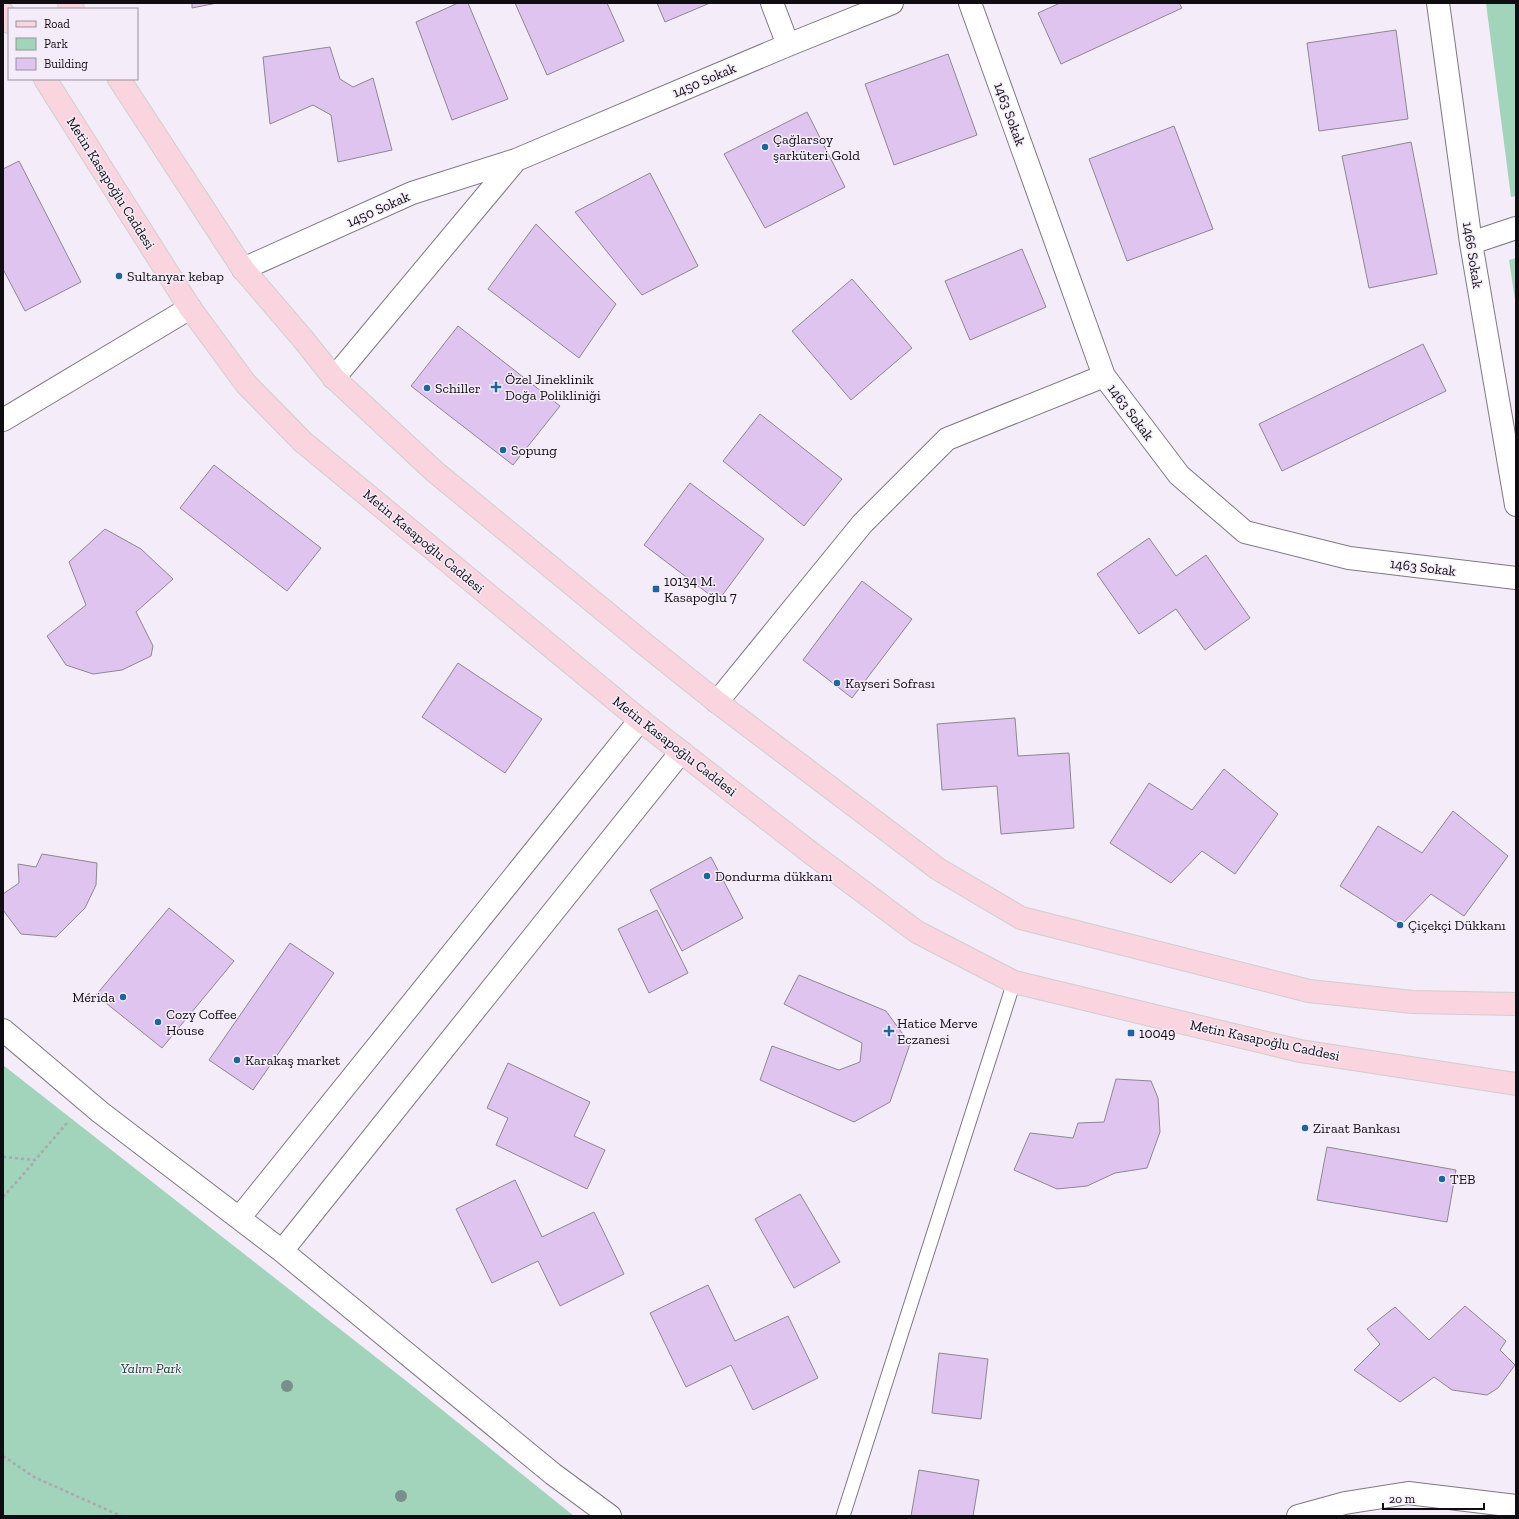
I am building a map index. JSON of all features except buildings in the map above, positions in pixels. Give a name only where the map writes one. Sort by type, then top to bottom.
[{"type":"main road","name":"Metin Kasapoğlu Caddesi","points":[[46,80],[190,308],[246,384],[303,442],[640,720],[917,932],[1014,982],[1300,1051],[1516,1084]]},
{"type":"main road","points":[[120,80],[243,269],[334,378],[434,471],[717,702],[938,869],[1021,918],[1309,991],[1413,1002],[1516,1004]]},
{"type":"street","points":[[772,3],[788,45]]},
{"type":"street","name":"1450 Sokak","points":[[243,269],[412,193],[516,160],[788,45],[892,3]]},
{"type":"street","name":"1463 Sokak","points":[[970,3],[1104,376],[1179,475],[1245,532],[1348,558],[1516,578]]},
{"type":"street","name":"1466 Sokak","points":[[1438,3],[1471,243],[1516,505]]},
{"type":"street","name":"1450 Sokak","points":[[334,378],[516,160]]},
{"type":"street","points":[[1471,243],[1516,228]]},
{"type":"street","points":[[3,420],[190,308]]},
{"type":"street","points":[[717,702],[862,524],[947,438],[1104,376]]},
{"type":"street","points":[[240,1217],[640,720]]},
{"type":"street","points":[[282,1251],[681,752]]},
{"type":"street","points":[[3,1030],[100,1112],[240,1217],[553,1474],[610,1516]]},
{"type":"street","points":[[1298,1516],[1345,1502],[1408,1493],[1516,1506]]},
{"type":"lane","points":[[843,1516],[1014,982]]},
{"type":"path","points":[[3,1197],[69,1121],[100,1112]]},
{"type":"path","points":[[3,1157],[35,1160]]},
{"type":"path","points":[[3,1456],[34,1477],[121,1516]]},
{"type":"green space","points":[[1486,3],[1516,3],[1516,196],[1511,197]]},
{"type":"green space","points":[[1516,258],[1516,306],[1509,260]]},
{"type":"green space","name":"Yalım Park","points":[[3,1065],[405,1380],[574,1516],[3,1516]]},
{"type":"place","name":"Çağlarsoy şarküteri Gold","points":[[765,147]]},
{"type":"place","name":"Sultanyar kebap","points":[[119,276]]},
{"type":"place","name":"Özel Jineklinik Doğa Polikliniği","points":[[496,387]]},
{"type":"place","name":"Schiller","points":[[427,388]]},
{"type":"place","name":"Sopung","points":[[503,450]]},
{"type":"place","name":"10134 M. Kasapoğlu 7","points":[[656,589]]},
{"type":"place","name":"Kayseri Sofrası","points":[[837,683]]},
{"type":"place","name":"Dondurma dükkanı","points":[[707,876]]},
{"type":"place","name":"Çiçekçi Dükkanı","points":[[1400,925]]},
{"type":"place","name":"Mérida","points":[[123,997]]},
{"type":"place","name":"Cozy Coffee House","points":[[158,1022]]},
{"type":"place","name":"Hatice Merve Eczanesi","points":[[889,1031]]},
{"type":"place","name":"10049","points":[[1131,1033]]},
{"type":"place","name":"Karakaş market","points":[[237,1060]]},
{"type":"place","name":"Ziraat Bankası","points":[[1305,1128]]},
{"type":"place","name":"TEB","points":[[1442,1179]]}]
